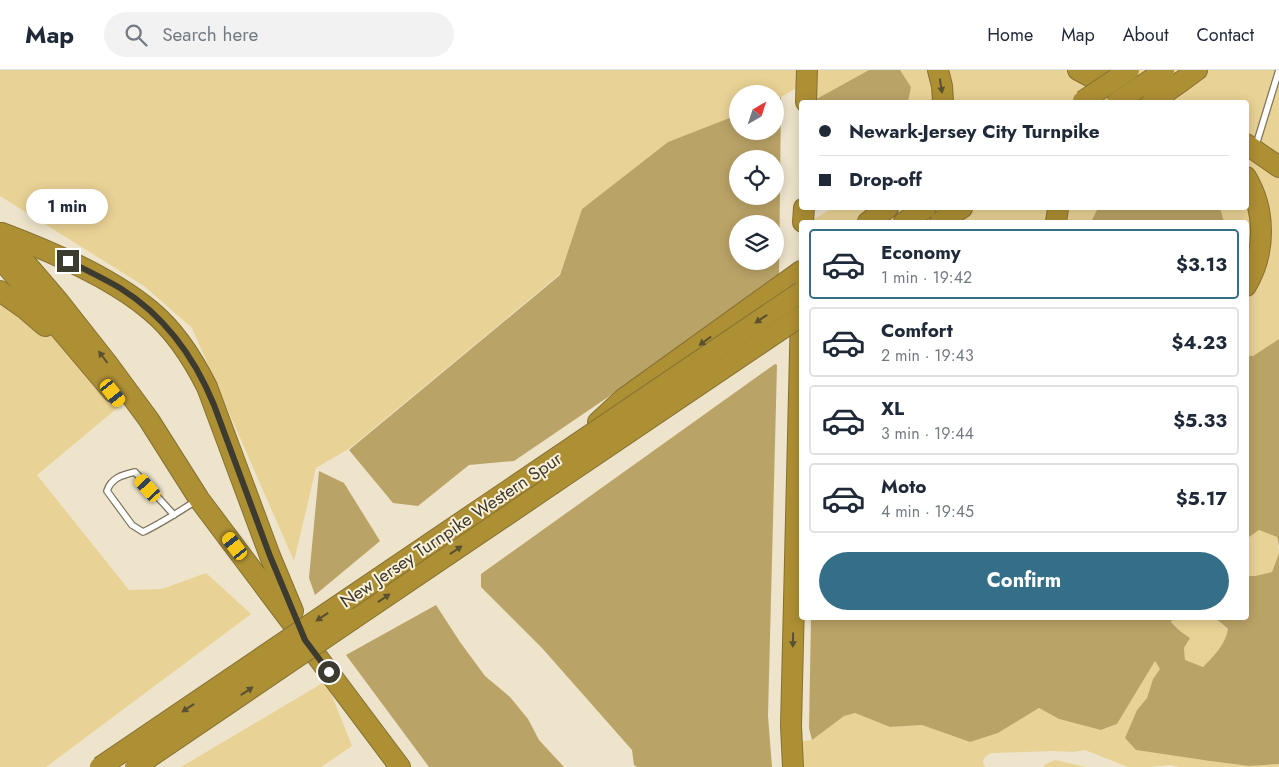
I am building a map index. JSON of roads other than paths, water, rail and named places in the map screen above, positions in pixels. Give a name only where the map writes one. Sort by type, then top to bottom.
[{"type":"highway","points":[[806,100],[807,70]]},
{"type":"highway","points":[[938,70],[943,100]]},
{"type":"highway","points":[[1078,70],[1152,100]]},
{"type":"highway","points":[[1104,70],[1152,100]]},
{"type":"highway","points":[[1085,100],[1128,70]]},
{"type":"highway","points":[[1120,100],[1164,70]]},
{"type":"highway","points":[[1155,100],[1189,75]]},
{"type":"highway","points":[[1251,147],[1279,167]]},
{"type":"highway","points":[[1249,184],[1256,199],[1261,234],[1255,265],[1249,279]]},
{"type":"highway","points":[[871,220],[885,210]]},
{"type":"highway","points":[[907,220],[923,210]]},
{"type":"highway","points":[[943,220],[959,210]]},
{"type":"highway","points":[[1249,220],[1249,248]]},
{"type":"highway","points":[[0,233],[53,254],[111,283],[136,299],[164,324],[188,354],[210,396],[270,556],[305,640]]},
{"type":"highway","points":[[0,233],[59,302],[107,363],[149,420],[199,499]]},
{"type":"highway","points":[[0,258],[82,354],[199,499],[400,767]]},
{"type":"highway","points":[[569,449],[623,399],[799,272]]},
{"type":"highway","points":[[0,291],[41,322],[122,404]]},
{"type":"highway","name":"New Jersey Turnpike Western Spur","points":[[100,767],[799,293]]},
{"type":"highway","name":"New Jersey Turnpike Western Spur","points":[[135,767],[799,317]]},
{"type":"highway","points":[[551,485],[611,458],[799,332]]},
{"type":"highway","points":[[793,767],[791,726],[799,394]]},
{"type":"lane","points":[[1251,147],[1279,70]]},
{"type":"lane","points":[[174,515],[134,472],[122,475],[109,484],[107,491],[132,525],[143,532],[160,524],[199,499]]}]
